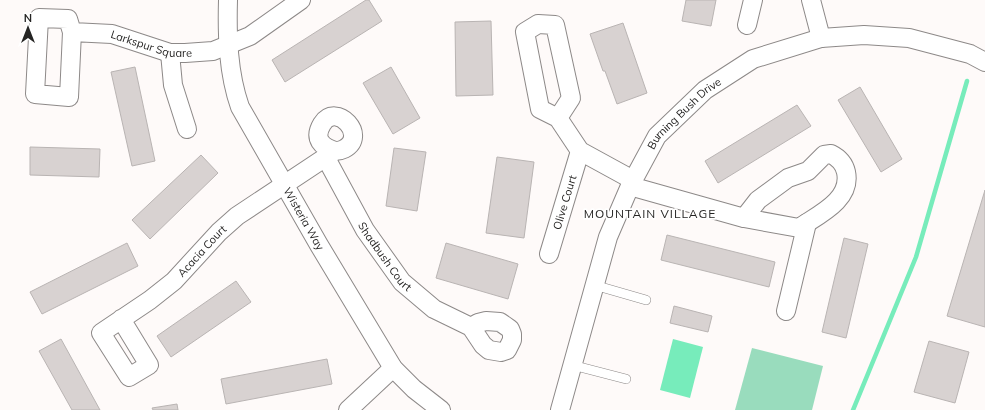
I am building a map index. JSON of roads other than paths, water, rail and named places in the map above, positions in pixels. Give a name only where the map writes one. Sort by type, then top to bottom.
[{"type":"street","name":"Wisteria Way","points":[[228,0],[227,19],[229,45],[234,89],[240,107],[284,185],[393,368],[414,389],[441,410]]},
{"type":"street","name":"Larkspur Square","points":[[72,32],[112,34],[170,53],[213,51],[250,36],[301,0]]},
{"type":"street","points":[[747,26],[753,0]]},
{"type":"street","points":[[811,0],[821,38]]},
{"type":"street","points":[[558,118],[570,98],[555,26],[538,24],[525,32],[540,109],[558,118],[580,151],[631,183],[744,218],[799,228],[836,202],[843,194],[847,178],[845,168],[838,158],[830,154],[824,155],[808,171],[788,178],[758,200],[744,218]]},
{"type":"street","name":"Burning Bush Drive","points":[[560,410],[608,236],[631,183],[657,136],[705,90],[753,59],[821,38],[864,35],[909,38],[970,54],[985,62]]},
{"type":"street","points":[[170,53],[173,85],[187,129]]},
{"type":"street","name":"Olive Court","points":[[549,254],[580,151]]},
{"type":"street","name":"Acacia Court","points":[[121,319],[150,300],[174,281],[219,232],[237,216],[331,155]]},
{"type":"street","name":"Shadbush Court","points":[[331,155],[366,230],[402,282],[434,309],[471,327]]},
{"type":"street","points":[[786,311],[807,223]]},
{"type":"street","points":[[352,409],[393,368]]},
{"type":"lane","points":[[594,285],[646,300]]},
{"type":"lane","points":[[572,366],[626,379]]},
{"type":"waterway","points":[[853,410],[916,257],[967,81]]},
{"type":"district","name":"MOUNTAIN VILLAGE","points":[[650,213]]}]
